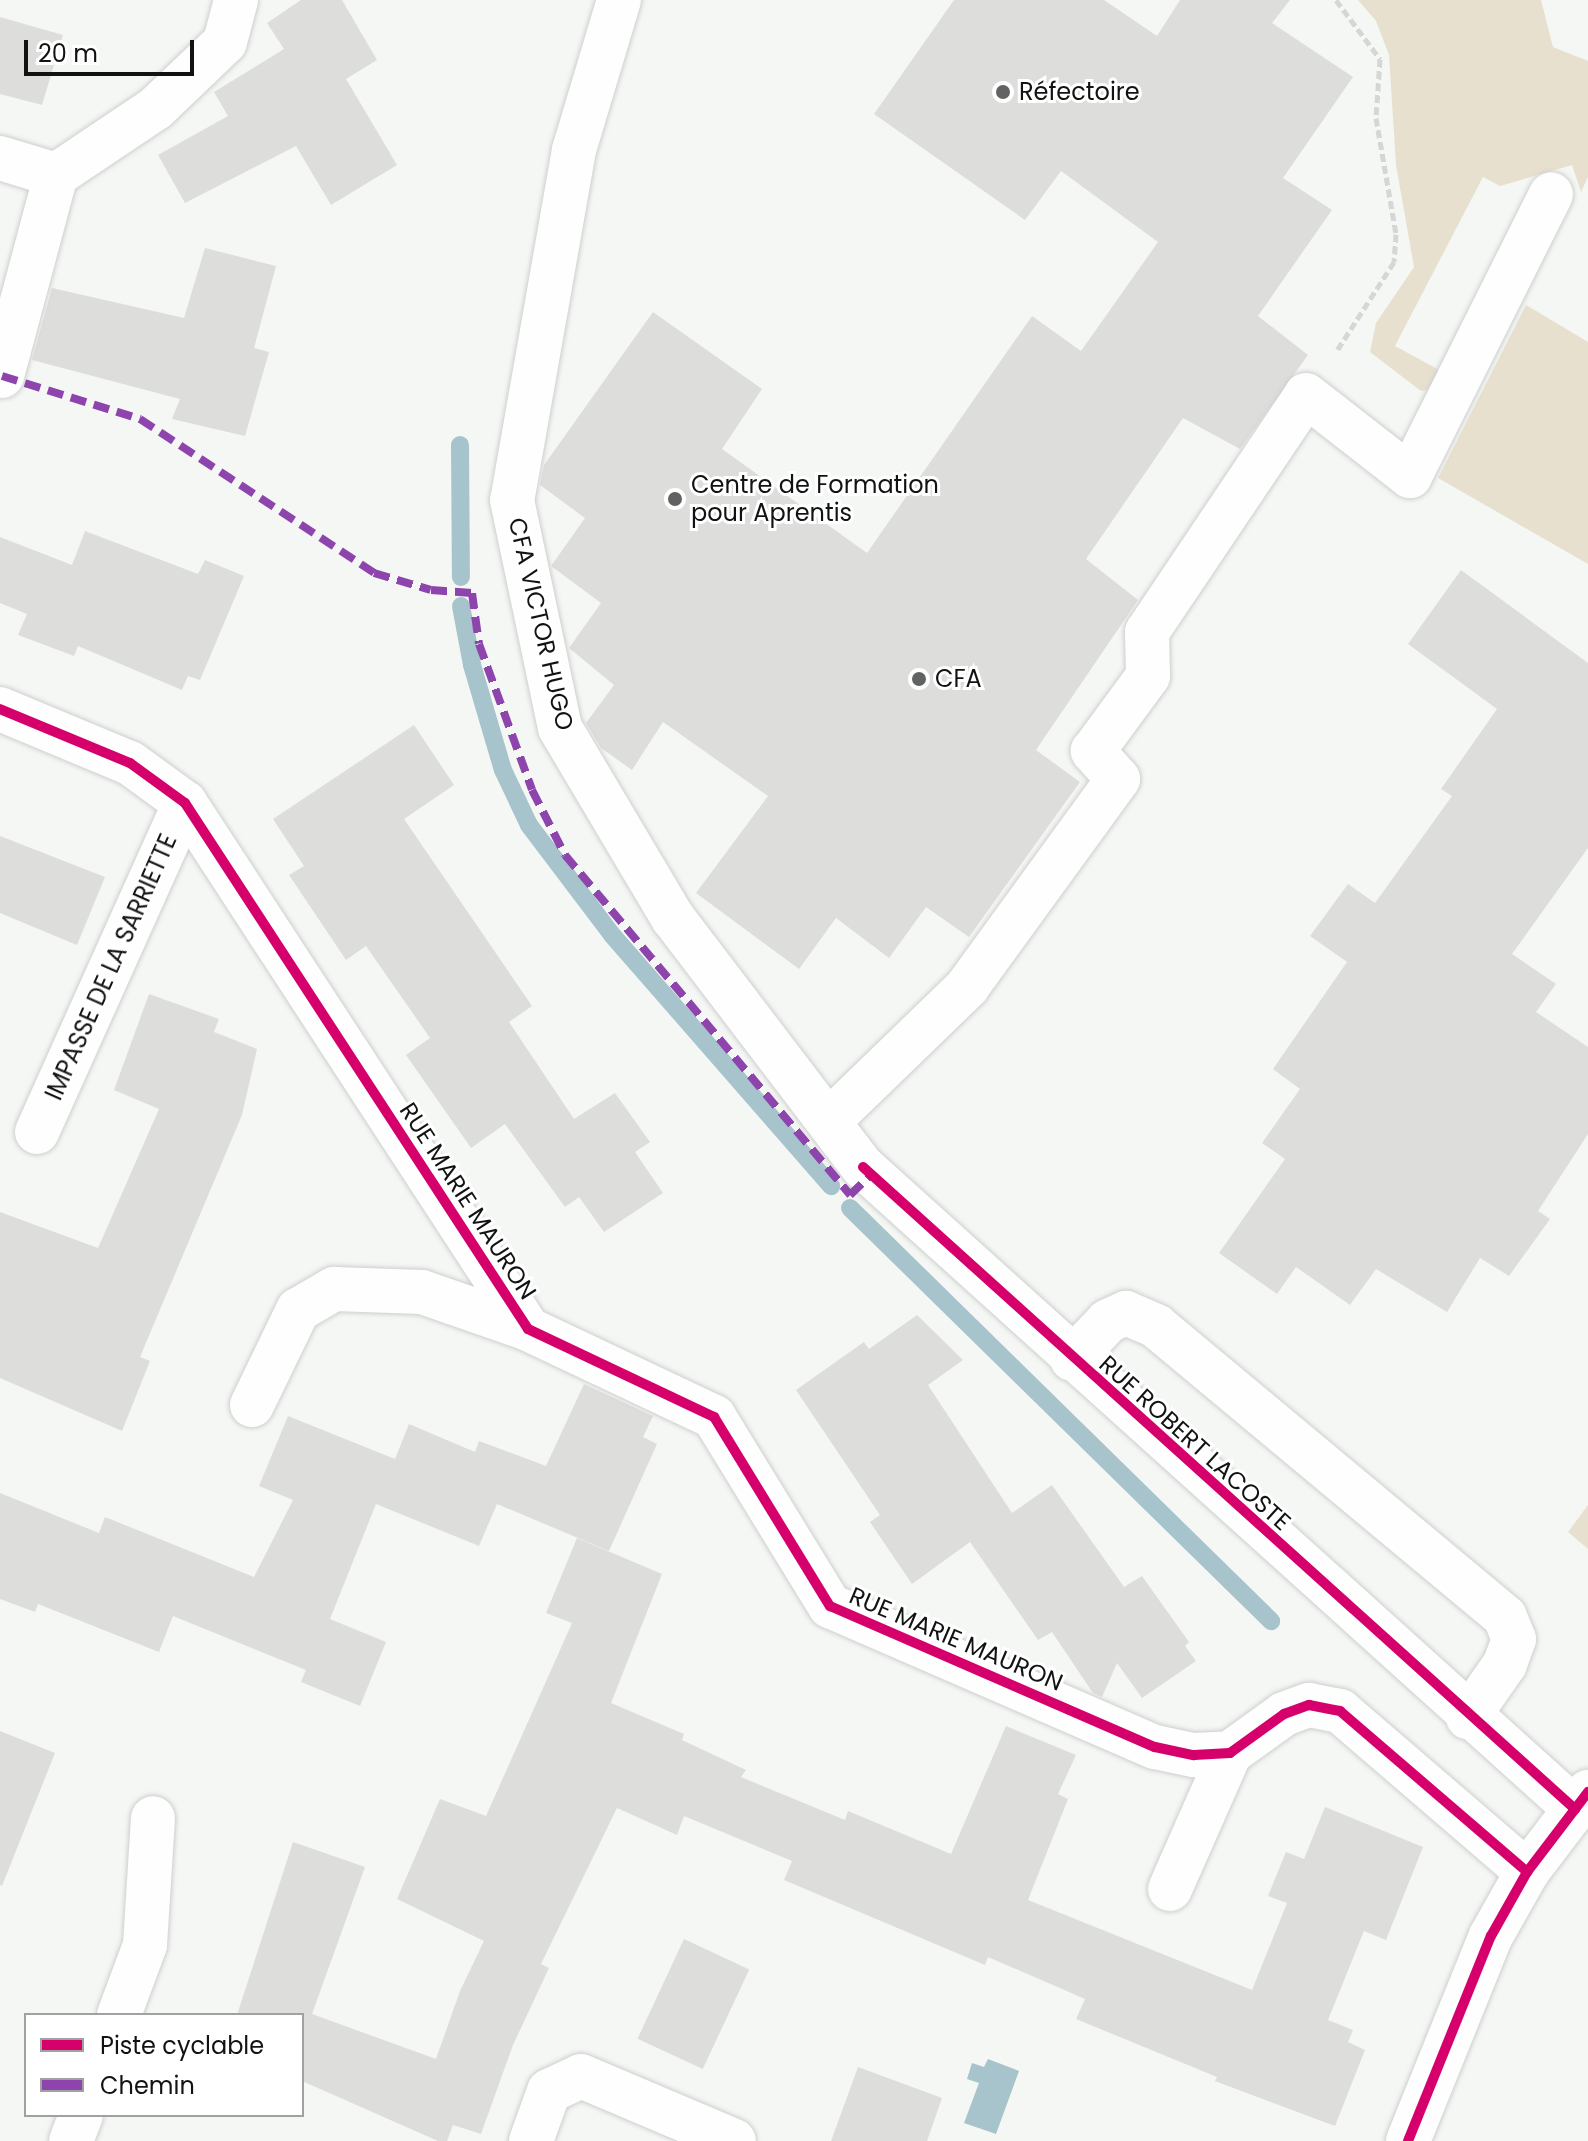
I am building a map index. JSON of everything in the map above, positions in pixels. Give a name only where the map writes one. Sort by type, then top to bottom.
[{"type":"street","points":[[2,376],[56,175],[156,108],[214,53],[225,42],[236,0]]},
{"type":"street","name":"CFA VICTOR HUGO","points":[[619,0],[574,150],[512,500],[560,728],[673,918],[831,1119],[863,1167]]},
{"type":"street","points":[[0,158],[56,175]]},
{"type":"street","points":[[831,1119],[967,987],[1118,779],[1093,751],[1148,676],[1147,632],[1306,395],[1410,476],[1551,194]]},
{"type":"street","name":"RUE MARIE MAURON","points":[[0,709],[130,763],[185,803],[528,1329],[714,1417],[830,1606],[1155,1747],[1194,1755],[1230,1753]]},
{"type":"street","name":"IMPASSE DE LA SARRIETTE","points":[[37,1132],[185,803]]},
{"type":"street","name":"RUE ROBERT LACOSTE","points":[[863,1167],[1468,1717],[1582,1800]]},
{"type":"street","points":[[252,1405],[298,1310],[334,1289],[422,1292],[528,1329]]},
{"type":"street","points":[[1072,1359],[1108,1321],[1126,1313],[1156,1326],[1505,1617],[1514,1639],[1505,1664],[1468,1717]]},
{"type":"street","points":[[1170,1889],[1230,1753],[1284,1714],[1309,1705],[1340,1711],[1527,1872]]},
{"type":"street","points":[[1408,2141],[1491,1936],[1527,1872],[1582,1800]]},
{"type":"street","points":[[120,2013],[145,1945],[153,1818]]},
{"type":"street","points":[[531,2141],[549,2091],[581,2076],[734,2141]]},
{"type":"street","points":[[71,2141],[80,2117]]},
{"type":"path","points":[[1306,395],[1394,262],[1395,248],[1376,118],[1380,59],[1336,0]]},
{"type":"shaded area","points":[[1358,0],[1541,0],[1553,47],[1588,61],[1588,177],[1581,192],[1572,165],[1500,186],[1483,177],[1395,346],[1441,371],[1427,390],[1421,391],[1370,352],[1376,323],[1414,267],[1396,165],[1389,55],[1376,21]]},
{"type":"shaded area","points":[[1526,305],[1588,342],[1588,564],[1438,478]]},
{"type":"shaded area","points":[[1588,1505],[1588,1549],[1568,1532]]},
{"type":"water","points":[[988,2059],[1019,2071],[996,2134],[964,2123],[979,2083],[967,2079],[972,2063],[984,2067]]},
{"type":"building","points":[[301,0],[342,0],[377,60],[346,79],[397,165],[331,205],[296,146],[185,203],[158,155],[228,116],[214,92],[284,49],[267,23]]},
{"type":"building","name":"Centre de Formation pour Aprentis","points":[[954,0],[1104,0],[1157,36],[1180,0],[1290,0],[1272,23],[1353,77],[1283,178],[1332,210],[1258,316],[1308,355],[1240,449],[1183,418],[1086,559],[1138,600],[1036,750],[1080,782],[969,937],[926,907],[889,958],[836,918],[799,969],[696,893],[768,796],[663,722],[632,770],[601,748],[586,723],[614,685],[569,648],[601,603],[551,566],[585,518],[540,485],[544,465],[653,312],[762,389],[722,449],[867,553],[1032,316],[1081,351],[1158,242],[1061,171],[1025,220],[874,114]]},
{"type":"building","points":[[0,17],[63,35],[42,105],[0,94]]},
{"type":"building","points":[[205,248],[276,266],[254,348],[269,352],[245,436],[172,419],[180,399],[32,360],[52,288],[184,318]]},
{"type":"building","points":[[85,531],[198,574],[205,560],[244,576],[200,680],[188,676],[182,690],[78,646],[74,656],[18,635],[27,614],[0,603],[0,537],[72,565]]},
{"type":"building","points":[[1461,570],[1588,663],[1588,848],[1512,954],[1556,984],[1536,1012],[1588,1047],[1588,1134],[1538,1211],[1550,1219],[1509,1276],[1480,1258],[1447,1312],[1376,1269],[1350,1305],[1296,1267],[1277,1294],[1219,1253],[1285,1159],[1262,1143],[1300,1089],[1273,1069],[1347,962],[1310,936],[1348,884],[1375,903],[1452,796],[1441,789],[1497,709],[1408,644]]},
{"type":"building","points":[[414,725],[454,785],[404,819],[532,1006],[509,1022],[574,1119],[615,1093],[650,1142],[635,1152],[663,1193],[604,1232],[579,1197],[565,1207],[505,1124],[471,1148],[406,1055],[430,1038],[366,946],[346,960],[289,875],[304,866],[273,819]]},
{"type":"building","points":[[0,836],[105,877],[77,945],[0,913]]},
{"type":"building","points":[[149,994],[219,1019],[214,1032],[257,1049],[242,1115],[140,1357],[150,1361],[122,1431],[0,1378],[0,1212],[98,1248],[159,1109],[114,1090]]},
{"type":"building","points":[[917,1315],[963,1360],[928,1385],[1012,1513],[1052,1485],[1124,1587],[1142,1576],[1189,1642],[1185,1646],[1196,1661],[1142,1698],[1117,1663],[1102,1697],[1093,1693],[1052,1632],[1038,1640],[970,1542],[912,1584],[870,1522],[880,1515],[796,1390],[864,1342],[869,1349]]},
{"type":"building","points":[[584,1384],[653,1416],[643,1437],[657,1444],[609,1551],[497,1504],[479,1546],[376,1504],[330,1619],[386,1642],[360,1706],[301,1682],[306,1670],[173,1616],[159,1652],[38,1604],[35,1612],[0,1599],[0,1493],[99,1533],[105,1517],[254,1577],[293,1500],[259,1486],[288,1416],[395,1459],[409,1424],[475,1452],[479,1441],[546,1466]]},
{"type":"building","points":[[577,1538],[662,1574],[611,1703],[684,1734],[682,1740],[746,1770],[741,1777],[845,1820],[848,1811],[951,1854],[1006,1726],[1076,1755],[1058,1794],[1068,1799],[1028,1900],[1252,1990],[1287,1903],[1268,1896],[1286,1852],[1304,1859],[1325,1807],[1423,1847],[1386,1940],[1364,1931],[1328,2020],[1353,2030],[1348,2042],[1365,2050],[1335,2126],[1215,2081],[1217,2077],[1076,2019],[1085,1999],[988,1957],[985,1965],[784,1880],[792,1861],[684,1816],[677,1835],[617,1808],[541,1964],[549,1968],[513,2045],[481,2134],[453,2125],[447,2141],[438,2141],[304,2082],[304,2013],[238,2013],[293,1842],[365,1867],[312,2014],[436,2059],[460,1991],[484,1941],[397,1899],[440,1799],[486,1816],[572,1623],[546,1613]]},
{"type":"building","points":[[0,1731],[55,1753],[2,1886],[0,1885]]},
{"type":"building","points":[[684,1939],[749,1969],[703,2069],[638,2039]]},
{"type":"building","points":[[858,2067],[942,2098],[927,2141],[831,2141]]},
{"type":"waterway","points":[[460,445],[461,577]]},
{"type":"waterway","points":[[461,606],[472,665],[503,770],[529,825],[613,936],[831,1186]]},
{"type":"waterway","points":[[850,1208],[1271,1621]]},
{"type":"marked path","points":[[2,376],[140,419],[374,573],[431,590],[472,593],[479,644],[532,790],[565,855],[850,1195],[871,1175]]},
{"type":"cycle path","points":[[0,709],[130,763],[185,803],[528,1329],[714,1417],[830,1606],[1155,1747],[1194,1755],[1230,1753],[1284,1714],[1309,1705],[1340,1711],[1527,1872]]},
{"type":"cycle path","points":[[863,1167],[1575,1809]]},
{"type":"cycle path","points":[[1408,2141],[1491,1936],[1527,1872],[1588,1792]]},
{"type":"place","name":"Réfectoire","points":[[1003,92]]},
{"type":"place","name":"Centre de Formation pour Aprentis","points":[[675,499]]},
{"type":"place","name":"CFA","points":[[919,679]]}]
